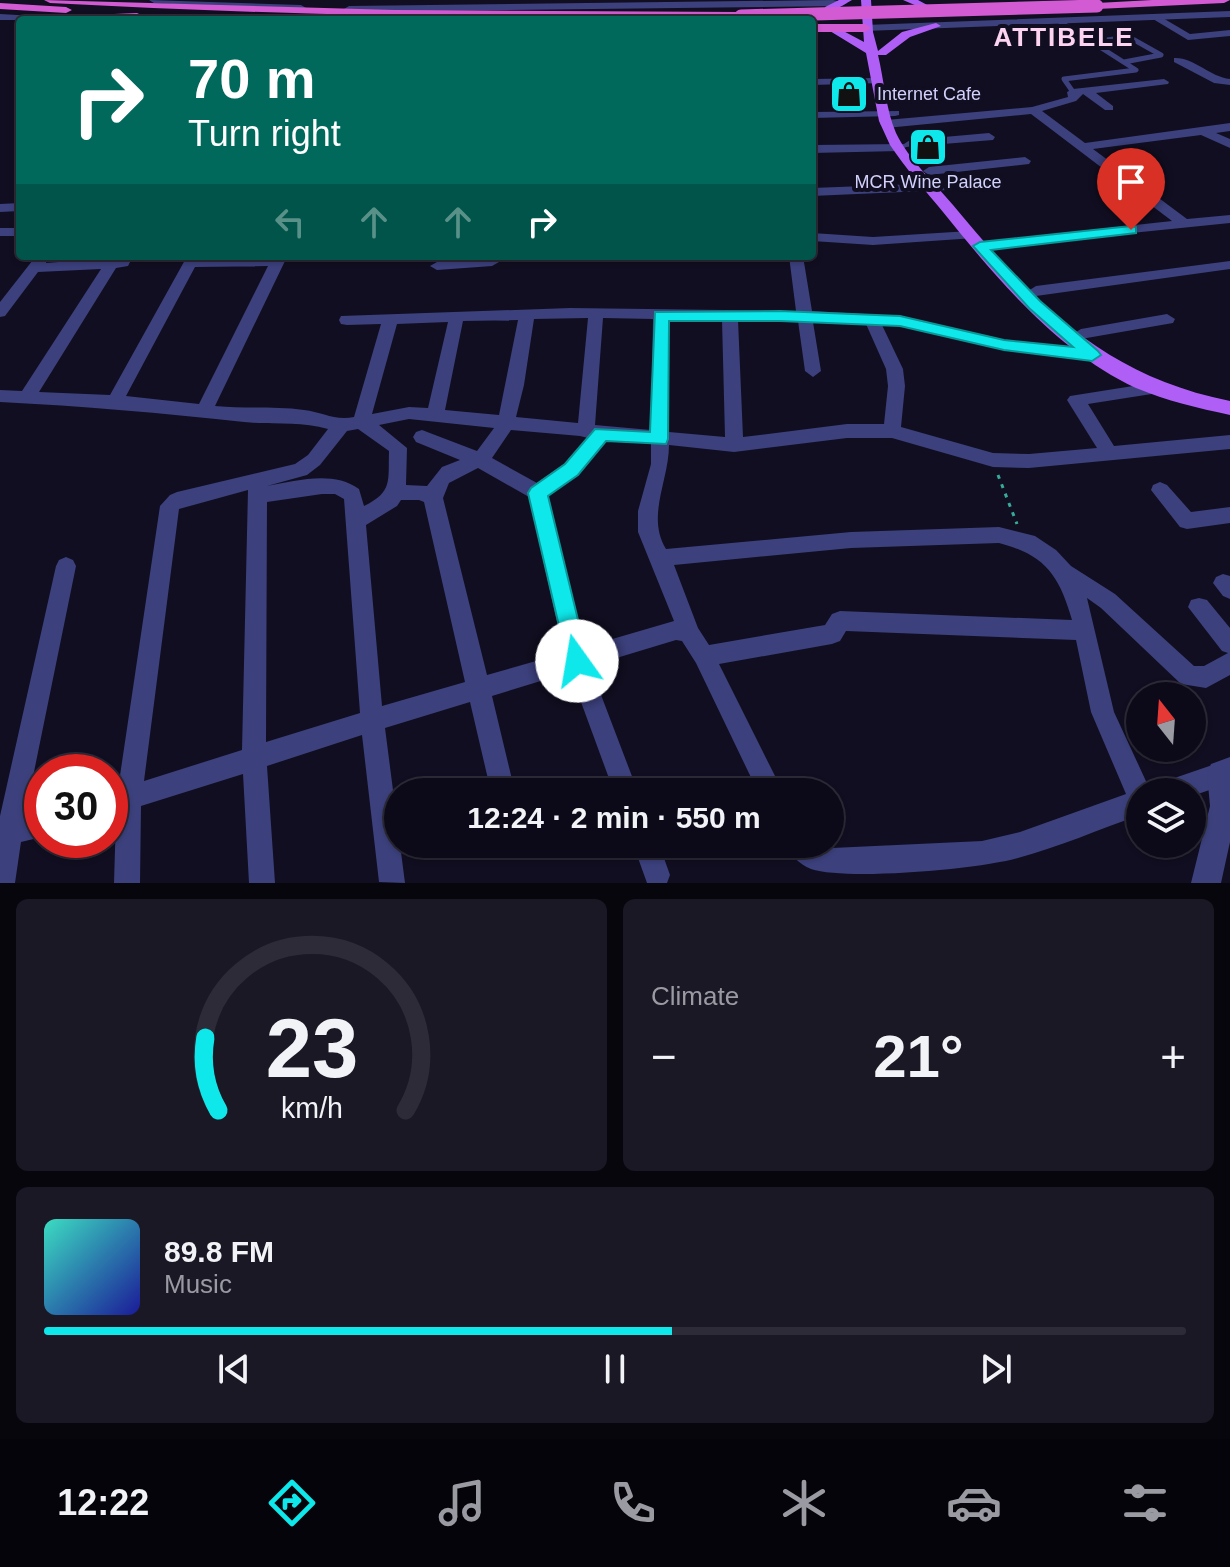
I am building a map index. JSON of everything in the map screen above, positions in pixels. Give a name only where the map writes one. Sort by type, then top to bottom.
[{"type":"highway","points":[[50,0],[253,12],[478,16],[897,14],[1224,0]]},
{"type":"highway","points":[[478,16],[510,12],[776,7],[829,9],[866,4]]},
{"type":"highway","points":[[816,27],[1096,4],[1230,7]]},
{"type":"highway","points":[[0,6],[175,16]]},
{"type":"highway","points":[[140,16],[158,15]]},
{"type":"highway","points":[[816,27],[871,28]]},
{"type":"main road","points":[[908,0],[924,6]]},
{"type":"main road","points":[[829,9],[844,2]]},
{"type":"main road","points":[[866,4],[892,118]]},
{"type":"main road","points":[[871,28],[880,4]]},
{"type":"main road","points":[[876,53],[897,36],[936,26]]},
{"type":"main road","points":[[830,28],[876,53]]},
{"type":"main road","points":[[876,53],[878,81],[905,146],[981,242],[1081,334],[1110,356],[1143,375],[1190,391],[1230,397]]},
{"type":"main road","points":[[934,182],[1035,304],[1092,355],[1118,373],[1152,389],[1190,401],[1230,408]]},
{"type":"street","points":[[154,0],[365,10],[553,3],[776,7],[844,2]]},
{"type":"street","points":[[866,4],[1096,4]]},
{"type":"street","points":[[939,5],[955,25]]},
{"type":"street","points":[[924,6],[936,26]]},
{"type":"street","points":[[829,9],[830,28]]},
{"type":"street","points":[[871,28],[1230,14]]},
{"type":"street","points":[[1156,17],[1188,37],[1230,33]]},
{"type":"street","points":[[1178,60],[1218,81],[1230,82]]},
{"type":"street","points":[[816,82],[878,81]]},
{"type":"street","points":[[816,115],[892,118],[973,116],[1033,110],[1072,99],[1075,96],[1073,92],[1164,82]]},
{"type":"street","points":[[1086,91],[1109,108]]},
{"type":"street","points":[[1033,110],[1186,225]]},
{"type":"street","points":[[973,116],[1008,163]]},
{"type":"street","points":[[1085,147],[1230,127]]},
{"type":"street","points":[[1203,131],[1230,144]]},
{"type":"street","points":[[816,149],[905,146],[989,137]]},
{"type":"street","points":[[816,192],[934,182],[1025,161]]},
{"type":"street","points":[[816,237],[981,242],[1230,219]]},
{"type":"street","points":[[0,312],[40,262],[110,266],[124,260]]},
{"type":"street","points":[[115,401],[190,263],[243,260]]},
{"type":"street","points":[[205,409],[278,260]]},
{"type":"street","points":[[437,266],[492,260]]},
{"type":"street","points":[[797,260],[813,371]]},
{"type":"street","points":[[1036,291],[1230,265]]},
{"type":"street","points":[[27,397],[110,266]]},
{"type":"street","points":[[347,320],[527,314],[805,316],[900,321],[1004,345],[1092,355]]},
{"type":"street","points":[[500,778],[433,498],[435,484],[446,471],[478,459],[490,450],[512,400],[527,314]]},
{"type":"street","points":[[538,493],[571,469],[594,433],[596,314]]},
{"type":"street","points":[[435,416],[457,315]]},
{"type":"street","points":[[730,315],[734,445]]},
{"type":"street","points":[[661,316],[658,479],[644,513],[646,532],[661,558],[689,633],[704,656],[764,778]]},
{"type":"street","points":[[361,422],[391,318]]},
{"type":"street","points":[[1081,334],[1167,319]]},
{"type":"street","points":[[873,320],[877,337],[894,363],[896,396],[892,431]]},
{"type":"street","points":[[1110,454],[1076,400],[1152,389]]},
{"type":"street","points":[[0,396],[115,401],[249,416],[304,416],[341,426],[409,413],[734,445],[847,431],[892,431],[993,460],[1029,461],[1230,442]]},
{"type":"street","points":[[398,448],[459,419]]},
{"type":"street","points":[[361,422],[398,448]]},
{"type":"street","points":[[258,488],[307,466],[341,426]]},
{"type":"street","points":[[422,437],[478,459],[538,493],[577,661],[621,778]]},
{"type":"street","points":[[356,522],[368,511],[391,500],[395,493],[398,448]]},
{"type":"street","points":[[128,755],[170,506],[177,500],[258,488],[338,486],[351,491],[357,501],[354,534],[370,721],[392,882]]},
{"type":"street","points":[[258,488],[254,760],[262,883]]},
{"type":"street","points":[[1160,490],[1187,521],[1230,515]]},
{"type":"street","points":[[395,493],[422,492],[433,498]]},
{"type":"street","points":[[661,558],[851,540],[999,535],[1022,538],[1108,601],[1189,676],[1206,677],[1230,663]]},
{"type":"street","points":[[2,883],[4,834],[66,566]]},
{"type":"street","points":[[1066,572],[1076,592],[1099,700],[1130,778]]},
{"type":"street","points":[[1199,607],[1230,644]]},
{"type":"street","points":[[704,656],[832,634],[840,621],[1084,630]]},
{"type":"street","points":[[128,799],[370,721],[676,630],[689,633]]},
{"type":"street","points":[[1206,779],[1226,772],[1227,812],[1206,883]]},
{"type":"street","points":[[820,858],[832,861],[982,854],[1020,845],[1126,804]]},
{"type":"street","points":[[4,834],[24,829]]},
{"type":"street","points":[[125,858],[127,883]]},
{"type":"street","points":[[651,858],[657,875]]},
{"type":"lane","points":[[1059,21],[1135,71],[1064,79],[1073,92]]},
{"type":"lane","points":[[1092,43],[1129,37],[1161,55],[1124,62]]},
{"type":"path","points":[[993,460],[1022,538]]},
{"type":"place","name":"Internet Cafe","points":[[849,94]]},
{"type":"place","name":"MCR Wine Palace","points":[[928,147]]},
{"type":"district","name":"ATTIBELE","points":[[1064,37]]},
{"type":"route","points":[[577,661],[538,493],[558,481],[588,453],[602,434],[659,439],[661,316],[780,316],[900,321],[1004,345],[1092,355],[1035,304],[980,246],[1131,230]]}]
